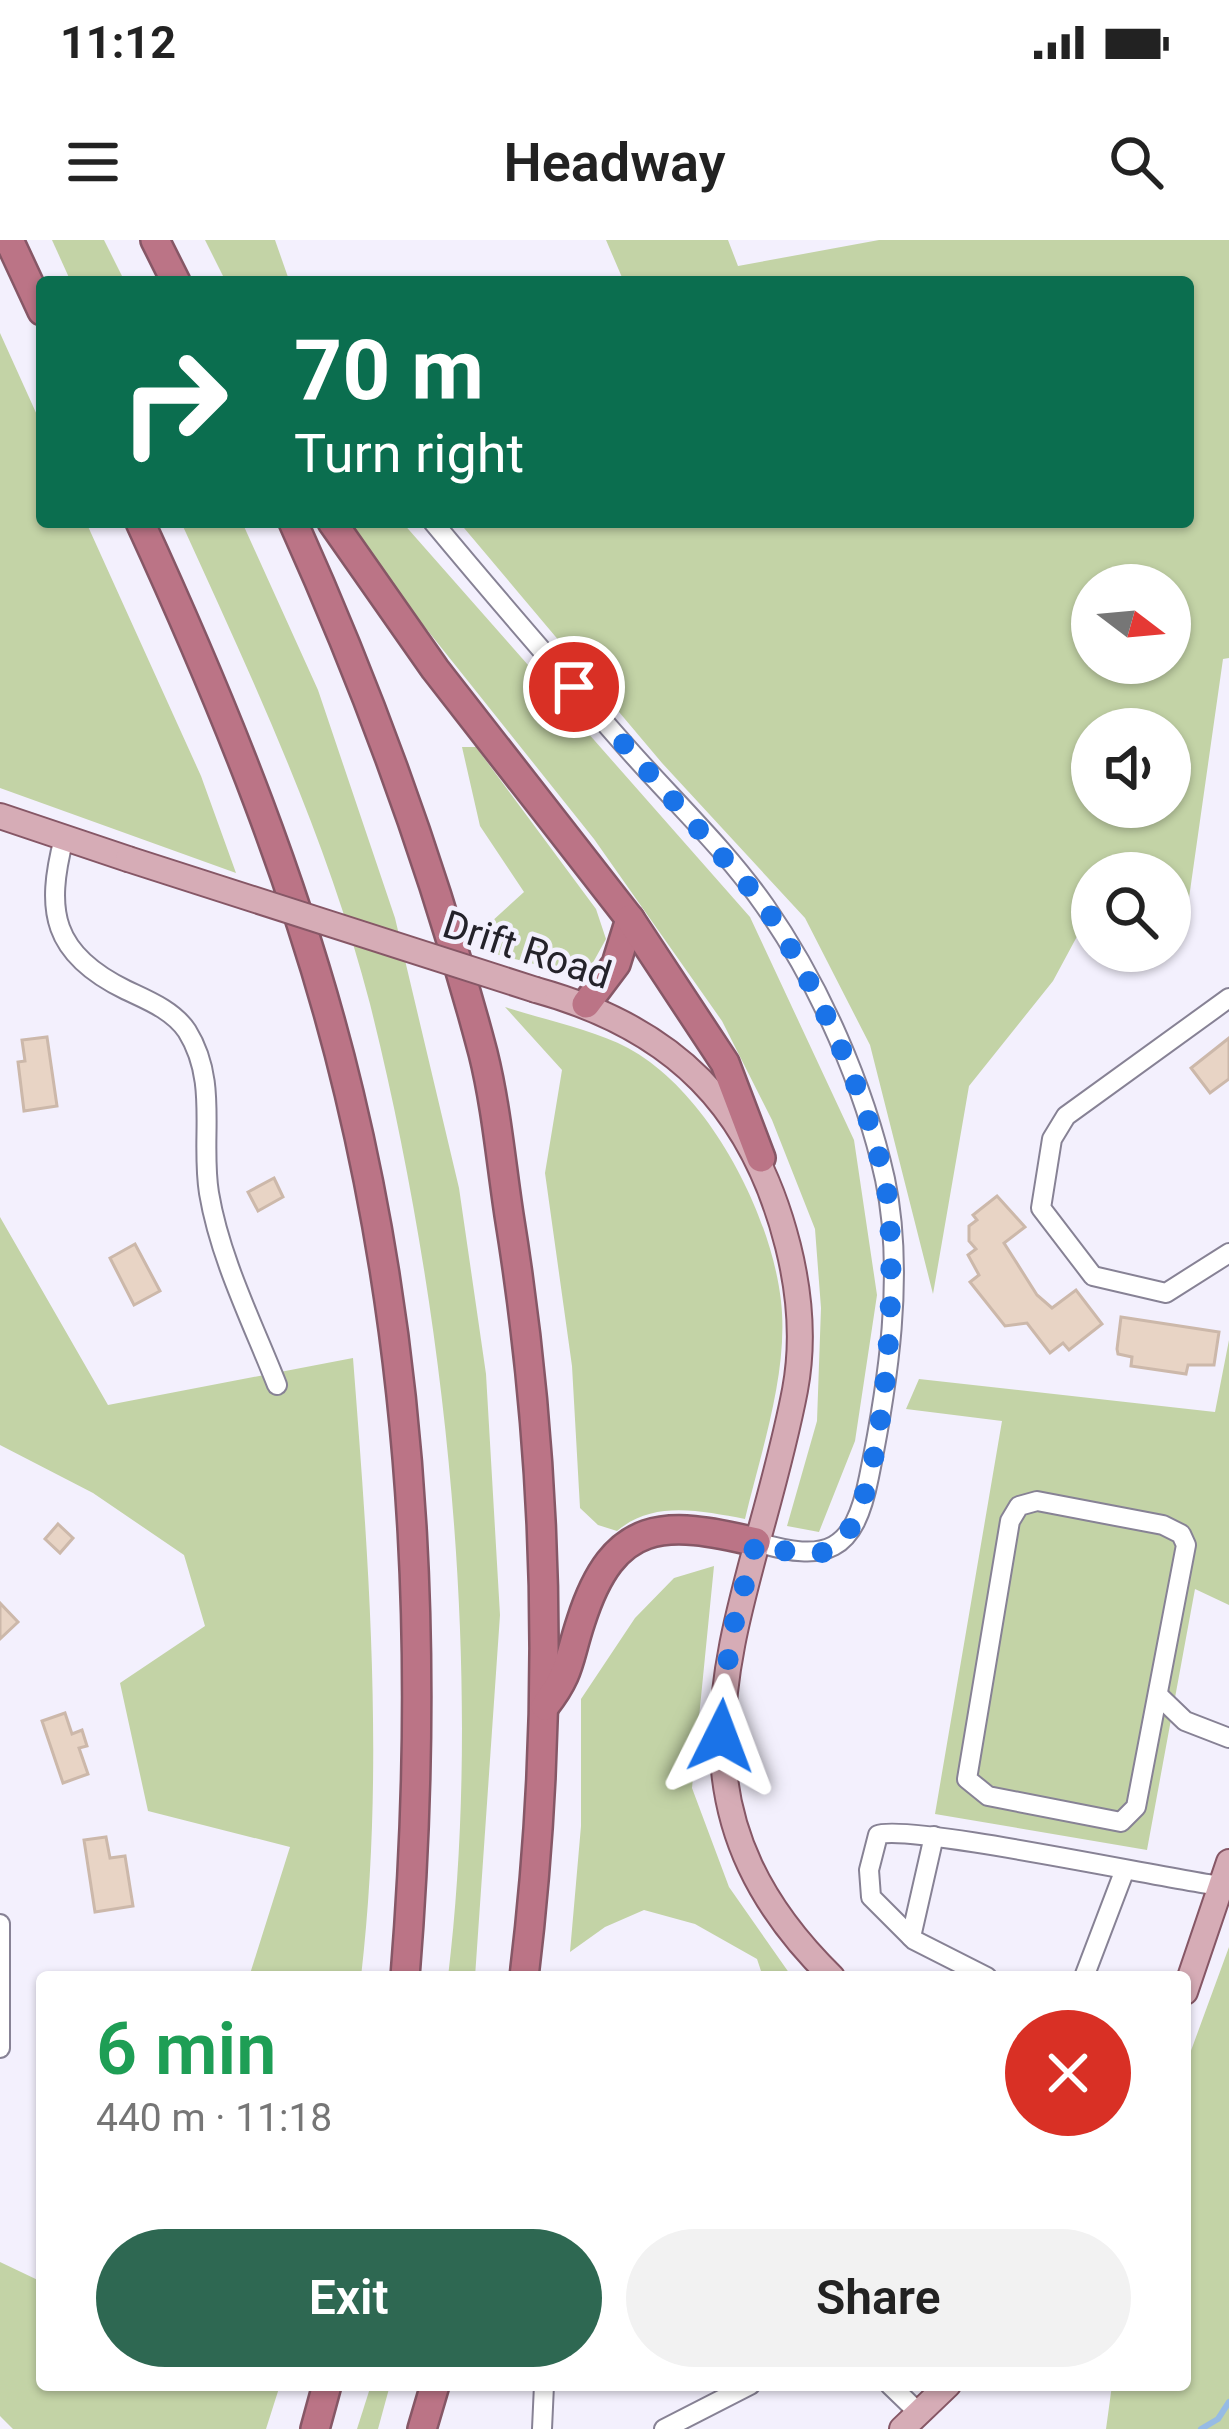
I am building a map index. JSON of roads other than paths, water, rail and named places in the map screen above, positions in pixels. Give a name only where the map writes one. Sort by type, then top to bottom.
[{"type":"highway","points":[[9,240],[36,298]]},
{"type":"highway","points":[[155,240],[173,276]]},
{"type":"highway","points":[[142,528],[280,860],[333,1033],[365,1167],[389,1305],[414,1536],[421,1740],[405,1971]]},
{"type":"highway","points":[[296,528],[352,658],[398,784],[484,1058],[523,1300],[538,1440],[545,1706],[524,1971]]},
{"type":"highway","points":[[336,528],[435,669],[630,919],[725,1063],[761,1158]]},
{"type":"highway","points":[[586,1004],[616,964],[630,919]]},
{"type":"highway","points":[[545,1706],[568,1676],[594,1587],[624,1548],[671,1526],[756,1542]]},
{"type":"highway","points":[[315,2429],[325,2391]]},
{"type":"highway","points":[[422,2429],[433,2391]]},
{"type":"main road","name":"Drift Road","points":[[0,816],[586,1004],[671,1053],[740,1125],[761,1158],[797,1284],[801,1333],[795,1389],[720,1702],[724,1770],[740,1839],[763,1891],[800,1945],[826,1971]]},
{"type":"main road","points":[[1191,1973],[1225,1874]]},
{"type":"street","points":[[438,528],[763,903],[812,980],[866,1114],[885,1180],[892,1281],[880,1425],[865,1496],[854,1528],[830,1551],[796,1554],[756,1542]]},
{"type":"street","points":[[64,838],[51,903],[61,933],[112,983],[160,1006],[186,1029],[206,1081],[209,1193],[277,1385]]},
{"type":"street","points":[[1229,998],[1066,1116],[1052,1139],[1041,1192],[1041,1208],[1051,1224],[1082,1265],[1106,1282],[1149,1292],[1179,1289],[1229,1253]]},
{"type":"street","points":[[1037,1501],[1163,1525],[1180,1534],[1186,1556],[1159,1696],[1136,1808],[1129,1819],[1091,1817],[988,1796],[970,1786],[967,1769],[1010,1521],[1019,1505],[1037,1501]]},
{"type":"street","points":[[1159,1696],[1185,1721],[1229,1738]]},
{"type":"street","points":[[976,1971],[911,1937],[871,1897],[869,1870],[878,1835],[889,1830],[934,1836],[1124,1872],[1225,1874]]},
{"type":"street","points":[[911,1937],[934,1836]]},
{"type":"street","points":[[1086,1971],[1124,1872]]},
{"type":"street","points":[[0,1924],[0,2048]]},
{"type":"street","points":[[542,2429],[544,2391]]},
{"type":"street","points":[[664,2429],[738,2391]]},
{"type":"waterway","points":[[1201,2429],[1218,2419],[1229,2402]]}]
